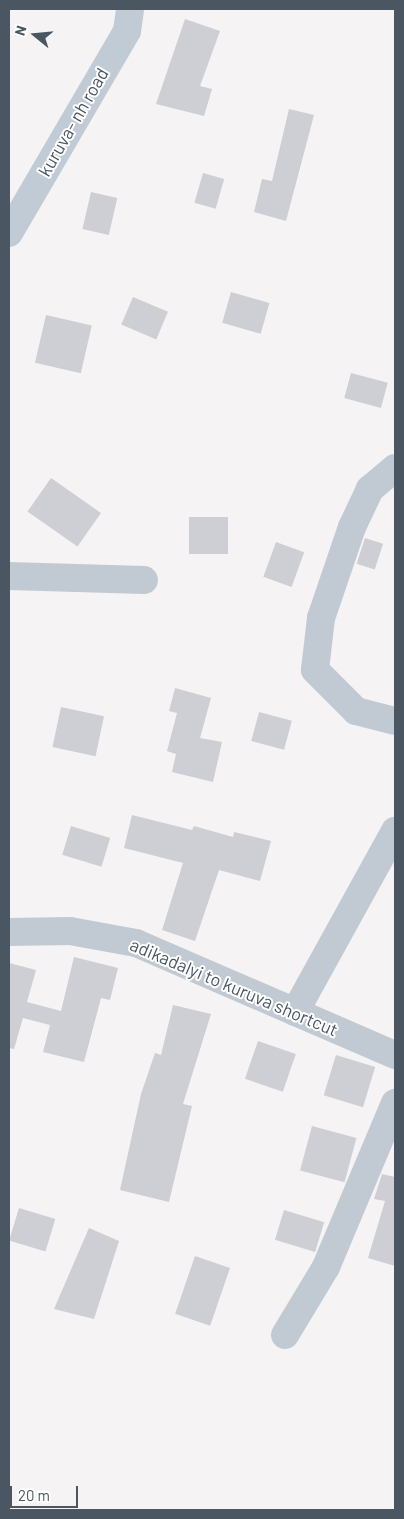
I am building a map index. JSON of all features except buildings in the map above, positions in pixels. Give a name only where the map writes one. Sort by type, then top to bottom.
[{"type":"main road","name":"kuruva- nh road","points":[[9,233],[127,31],[130,9]]},
{"type":"street","points":[[395,468],[370,489],[352,527],[321,618],[315,670],[356,711],[395,721]]},
{"type":"street","points":[[9,576],[144,580]]},
{"type":"street","points":[[295,1012],[395,830]]},
{"type":"street","name":"adikadalyi to kuruva shortcut","points":[[9,932],[70,931],[136,943],[395,1055]]},
{"type":"street","points":[[285,1335],[326,1267],[395,1103]]}]
